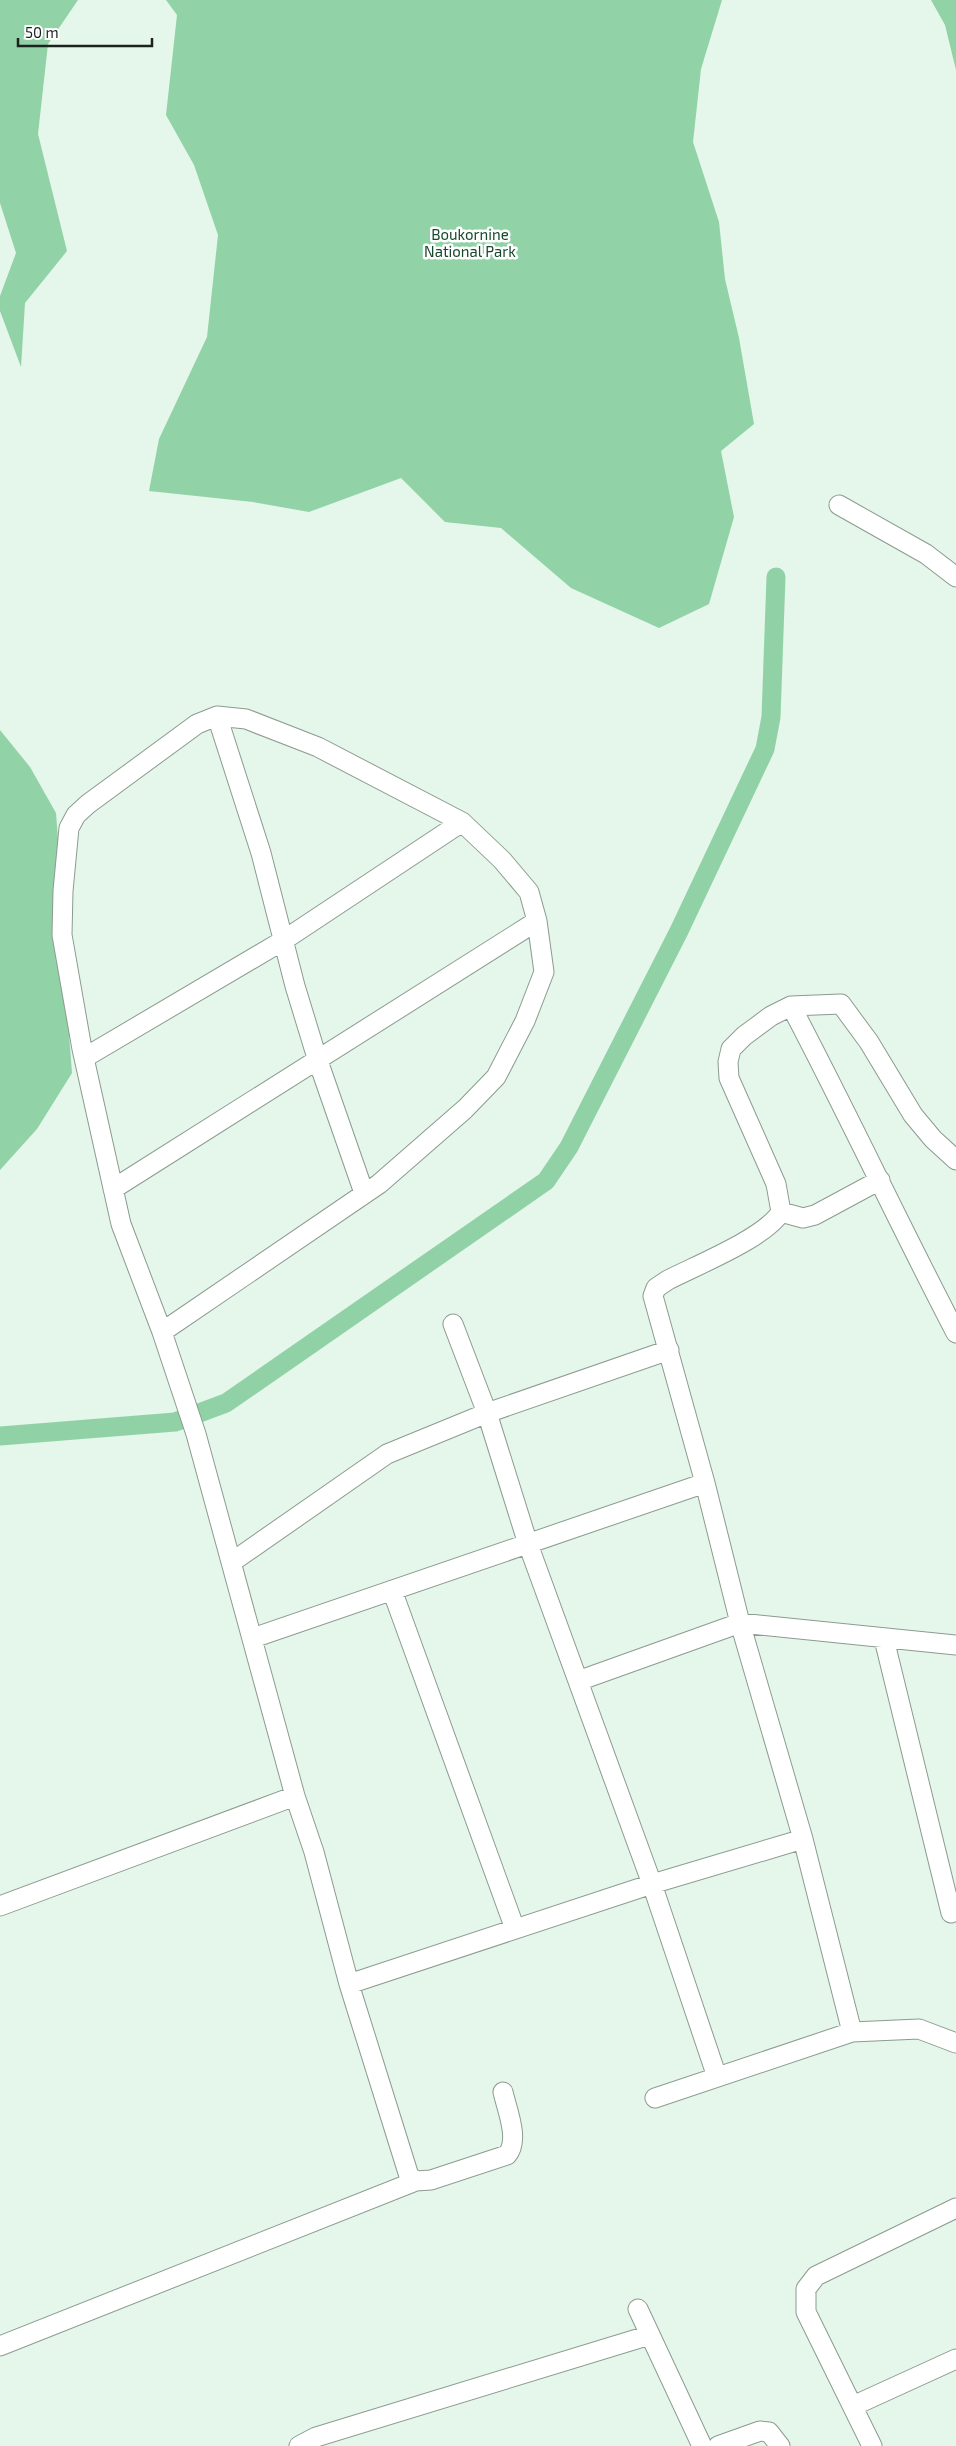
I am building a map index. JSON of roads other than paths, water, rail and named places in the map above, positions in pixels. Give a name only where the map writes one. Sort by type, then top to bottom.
[{"type":"street","points":[[839,505],[926,554],[956,577]]},
{"type":"street","points":[[217,716],[261,853],[317,1058],[364,1193]]},
{"type":"street","points":[[162,1332],[364,1193],[465,1110],[496,1077],[525,1021],[544,972],[537,921],[529,892],[502,860],[462,822],[318,747],[246,720],[217,716],[197,724],[76,814],[69,828],[64,874],[62,935],[84,1058],[121,1224],[162,1332],[196,1434],[295,1796],[314,1852],[350,1984],[409,2176],[416,2181]]},
{"type":"street","points":[[84,1058],[284,940],[462,822]]},
{"type":"street","points":[[113,1189],[317,1058],[537,921]]},
{"type":"street","points":[[852,2032],[802,1839],[740,1622],[705,1483],[654,1296],[656,1288],[668,1280],[756,1235],[775,1222],[781,1212],[776,1184],[729,1078],[728,1062],[732,1050],[744,1036],[770,1016],[791,1006],[836,1003],[844,1006],[870,1042],[912,1116],[956,1160]]},
{"type":"street","points":[[791,1006],[880,1180],[900,1226],[956,1333]]},
{"type":"street","points":[[781,1212],[803,1218],[815,1215],[880,1180]]},
{"type":"street","points":[[453,1324],[487,1413],[528,1544],[652,1884],[718,2077]]},
{"type":"street","points":[[232,1562],[387,1454],[487,1413],[669,1350]]},
{"type":"street","points":[[253,1638],[705,1483]]},
{"type":"street","points":[[392,1590],[515,1930]]},
{"type":"street","points":[[578,1681],[740,1622],[884,1639],[956,1645]]},
{"type":"street","points":[[884,1639],[951,1913]]},
{"type":"street","points":[[0,1906],[295,1796]]},
{"type":"street","points":[[350,1984],[652,1884],[802,1839]]},
{"type":"street","points":[[655,2098],[852,2032],[918,2029],[956,2043]]},
{"type":"street","points":[[0,2346],[416,2181],[431,2180],[507,2155],[513,2148],[513,2139],[503,2092]]},
{"type":"street","points":[[872,2446],[806,2312],[806,2289],[816,2276],[956,2208]]},
{"type":"street","points":[[638,2309],[702,2446]]},
{"type":"street","points":[[299,2446],[316,2437],[650,2336]]},
{"type":"street","points":[[853,2406],[956,2359]]},
{"type":"street","points":[[718,2446],[760,2431],[769,2432],[780,2446]]},
{"type":"waterway","points":[[0,1436],[175,1422],[226,1403],[546,1181],[569,1147],[679,931],[765,749],[771,717],[776,577]]},
{"type":"park label","name":"Boukornine National Park","points":[[470,244]]}]
